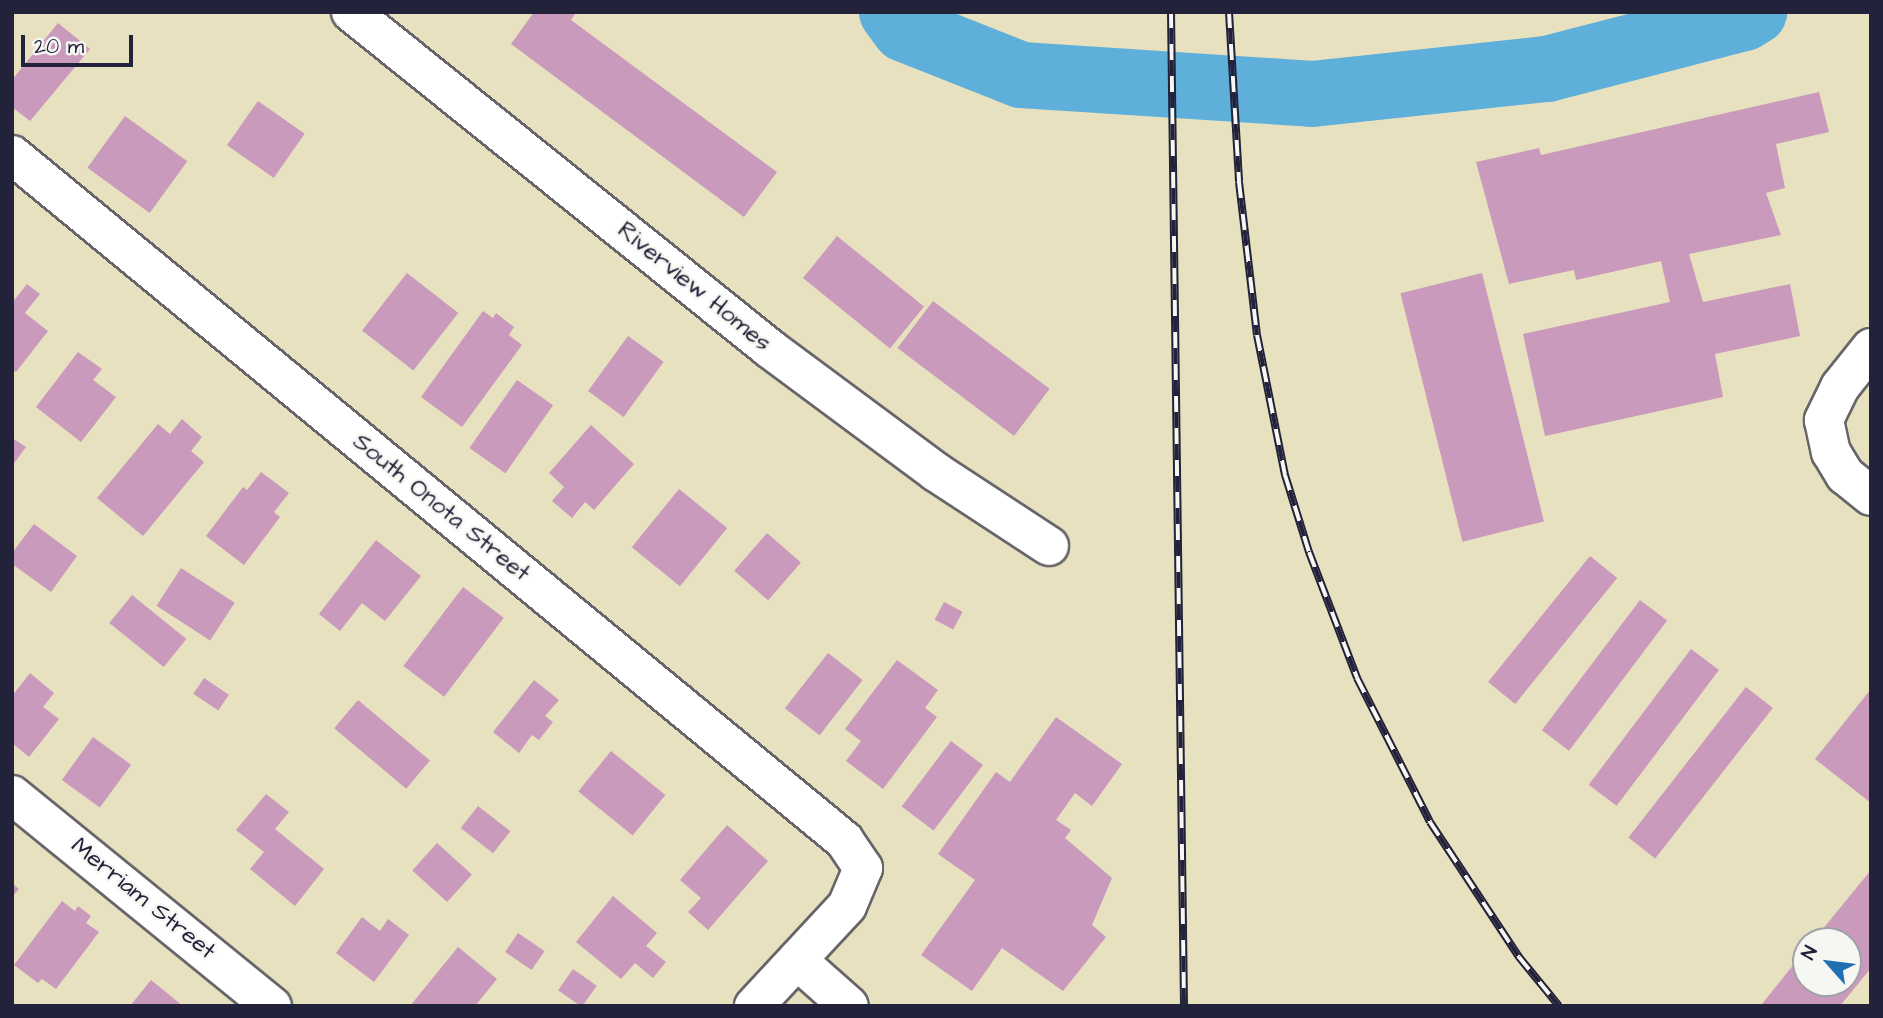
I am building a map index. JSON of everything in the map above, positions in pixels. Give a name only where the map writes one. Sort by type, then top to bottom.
[{"type":"street","name":"Riverview Homes","points":[[351,12],[769,348],[936,471],[1049,547]]},
{"type":"street","name":"South Onota Street","points":[[12,155],[844,840],[863,868],[847,905],[797,960]]},
{"type":"street","points":[[1871,348],[1840,387],[1824,420],[1831,452],[1845,475],[1871,496]]},
{"type":"street","name":"Merriam Street","points":[[12,795],[272,1006]]},
{"type":"street","points":[[754,1006],[797,960],[849,1006]]},
{"type":"building","points":[[534,12],[576,12],[571,20],[777,172],[744,217],[511,44]]},
{"type":"building","points":[[58,23],[90,49],[30,121],[12,107],[12,80]]},
{"type":"building","points":[[1819,92],[1829,132],[1776,144],[1785,188],[1766,193],[1781,235],[1689,254],[1703,302],[1790,284],[1800,336],[1715,354],[1723,397],[1545,436],[1523,334],[1670,302],[1661,261],[1576,280],[1574,270],[1509,284],[1476,162],[1539,148],[1541,155]]},
{"type":"building","points":[[258,101],[305,134],[274,178],[227,145]]},
{"type":"building","points":[[125,116],[187,161],[150,213],[87,168]]},
{"type":"building","points":[[837,236],[924,306],[890,348],[803,278]]},
{"type":"building","points":[[407,273],[458,313],[413,371],[362,331]]},
{"type":"building","points":[[1482,273],[1544,521],[1462,542],[1400,293]]},
{"type":"building","points":[[27,284],[40,294],[25,313],[48,331],[16,372],[12,369],[12,303]]},
{"type":"building","points":[[933,301],[1050,389],[1014,436],[897,348]]},
{"type":"building","points":[[483,311],[493,318],[496,313],[514,327],[509,335],[522,345],[462,427],[421,397]]},
{"type":"building","points":[[628,336],[664,362],[624,417],[588,391]]},
{"type":"building","points":[[78,352],[102,369],[93,380],[116,397],[81,442],[36,407]]},
{"type":"building","points":[[517,380],[553,405],[505,473],[469,448]]},
{"type":"building","points":[[182,419],[202,437],[191,451],[204,462],[143,536],[97,498],[158,424],[170,434]]},
{"type":"building","points":[[591,425],[634,464],[594,510],[585,502],[572,518],[552,501],[564,487],[549,473]]},
{"type":"building","points":[[12,438],[26,447],[12,466]]},
{"type":"building","points":[[261,472],[289,493],[274,512],[280,517],[244,565],[206,536],[243,487],[247,490]]},
{"type":"building","points":[[679,489],[727,528],[680,586],[632,547]]},
{"type":"building","points":[[34,524],[77,556],[51,592],[12,564],[12,553]]},
{"type":"building","points":[[767,533],[801,563],[768,600],[734,571]]},
{"type":"building","points":[[376,540],[421,576],[385,621],[362,603],[340,631],[319,614]]},
{"type":"building","points":[[1590,556],[1617,578],[1515,704],[1488,682]]},
{"type":"building","points":[[181,568],[235,603],[210,641],[156,606]]},
{"type":"building","points":[[463,587],[504,618],[444,697],[403,666]]},
{"type":"building","points":[[132,595],[186,639],[164,667],[109,623]]},
{"type":"building","points":[[1640,600],[1667,620],[1569,751],[1542,730]]},
{"type":"building","points":[[944,602],[963,612],[953,630],[935,620]]},
{"type":"building","points":[[1691,649],[1719,670],[1617,806],[1589,785]]},
{"type":"building","points":[[828,653],[863,680],[820,735],[785,708]]},
{"type":"building","points":[[897,660],[938,690],[925,708],[937,717],[883,789],[846,761],[861,741],[845,729]]},
{"type":"building","points":[[30,673],[54,693],[43,707],[59,719],[29,757],[12,743],[12,696]]},
{"type":"building","points":[[204,678],[229,695],[218,711],[193,694]]},
{"type":"building","points":[[534,680],[559,700],[545,716],[553,722],[539,740],[532,735],[519,753],[493,732]]},
{"type":"building","points":[[1746,687],[1773,708],[1655,858],[1628,838]]},
{"type":"building","points":[[1871,689],[1871,803],[1815,759]]},
{"type":"building","points":[[358,700],[430,760],[406,789],[334,728]]},
{"type":"building","points":[[1056,717],[1122,764],[1092,806],[1075,793],[1056,820],[1071,830],[1065,838],[1112,878],[1092,925],[1106,937],[1063,991],[1002,948],[972,991],[921,955],[975,880],[938,854],[996,772],[1010,782]]},
{"type":"building","points":[[93,737],[131,765],[100,808],[62,780]]},
{"type":"building","points":[[951,741],[983,765],[934,831],[902,806]]},
{"type":"building","points":[[611,751],[665,795],[633,835],[578,791]]},
{"type":"building","points":[[266,794],[289,812],[275,829],[324,869],[295,906],[250,869],[264,852],[236,830]]},
{"type":"building","points":[[478,806],[510,831],[493,853],[461,828]]},
{"type":"building","points":[[727,825],[768,861],[708,930],[688,912],[701,898],[680,880]]},
{"type":"building","points":[[437,843],[472,874],[447,902],[412,870]]},
{"type":"building","points":[[1871,870],[1871,968],[1862,979],[1862,927],[1824,927]]},
{"type":"building","points":[[12,883],[19,889],[12,897]]},
{"type":"building","points":[[613,896],[657,933],[646,946],[666,962],[653,978],[635,963],[621,979],[576,942]]},
{"type":"building","points":[[62,901],[75,911],[78,906],[91,916],[86,923],[99,932],[56,989],[42,979],[38,983],[14,965]]},
{"type":"building","points":[[362,917],[380,931],[388,919],[409,935],[374,982],[336,953]]},
{"type":"building","points":[[518,933],[545,951],[532,970],[505,952]]},
{"type":"building","points":[[458,947],[497,979],[475,1006],[410,1006]]},
{"type":"building","points":[[1792,966],[1792,997],[1847,997],[1840,1006],[1762,1004]]},
{"type":"building","points":[[573,969],[597,986],[582,1006],[558,990]]},
{"type":"building","points":[[151,980],[183,1006],[130,1006]]},
{"type":"waterway","points":[[892,12],[905,29],[1021,75],[1312,94],[1547,69],[1744,18],[1754,12]]},
{"type":"railway","points":[[1171,12],[1184,1006]]},
{"type":"railway","points":[[1229,12],[1239,182],[1257,335],[1285,475],[1309,552],[1357,678],[1430,822],[1519,957],[1559,1006]]}]
